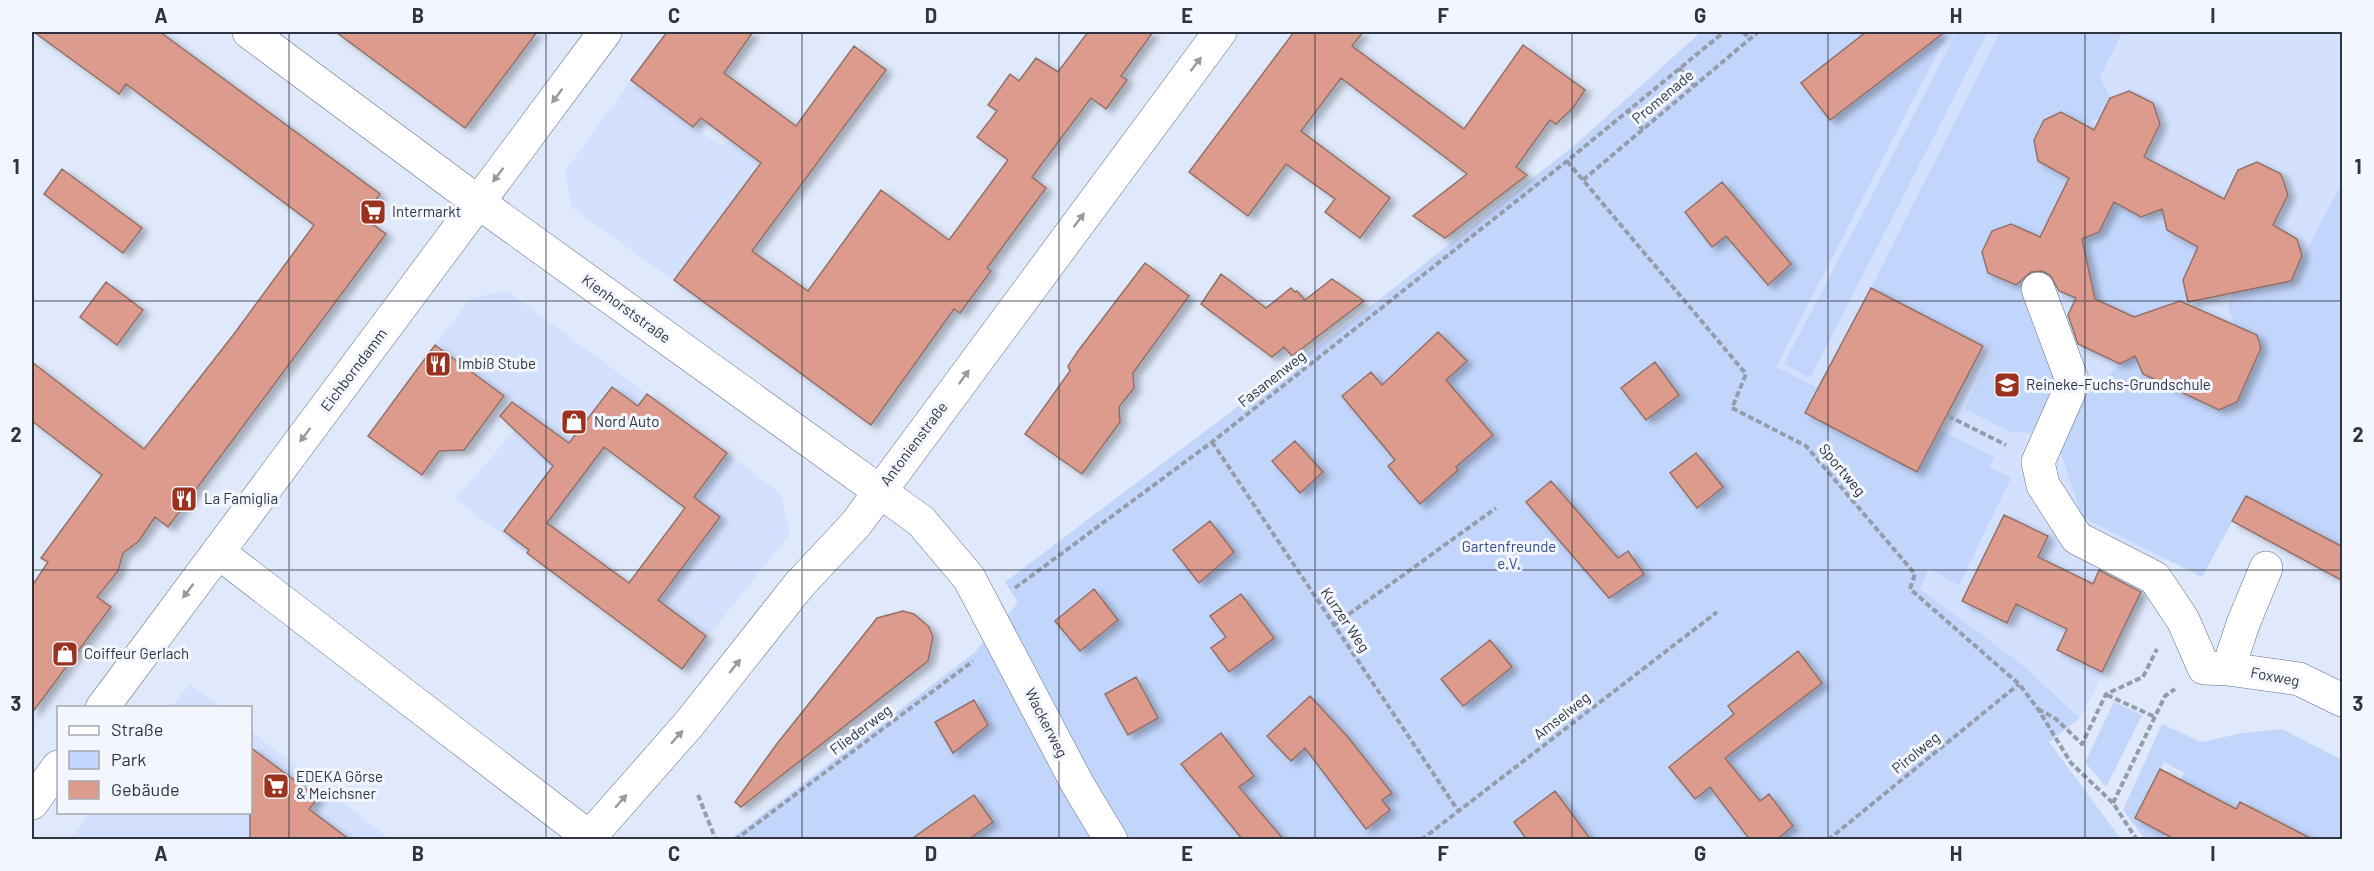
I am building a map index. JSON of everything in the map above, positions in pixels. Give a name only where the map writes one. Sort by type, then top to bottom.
[{"type":"main road","name":"Kienhorststraße","points":[[249,32],[478,202],[930,530],[969,578],[983,606]]},
{"type":"main road","name":"Eichborndamm","points":[[103,706],[605,32]]},
{"type":"main road","name":"Antonienstraße","points":[[588,838],[689,724],[799,585],[856,524],[1220,32]]},
{"type":"main road","points":[[2038,289],[2073,383],[2038,462],[2043,484],[2077,538],[2155,578],[2216,668],[2242,624],[2266,568]]},
{"type":"main road","points":[[218,552],[588,838]]},
{"type":"main road","name":"Wackerweg","points":[[983,606],[1078,785],[1111,840]]},
{"type":"main road","name":"Foxweg","points":[[2216,668],[2300,679],[2343,700]]},
{"type":"main road","points":[[32,803],[57,767]]},
{"type":"path","name":"Fasanenweg","points":[[983,606],[1005,596],[1212,442],[1568,161],[1724,32]]},
{"type":"path","points":[[1743,32],[1749,38]]},
{"type":"path","name":"Promenade","points":[[1583,180],[1758,32]]},
{"type":"path","points":[[1679,68],[1694,86]]},
{"type":"path","points":[[1628,111],[1642,130]]},
{"type":"path","name":"Sportweg","points":[[1568,161],[1746,374],[1732,408],[1806,446],[1915,574],[1910,589],[2019,684],[2038,709],[2071,763],[2113,803],[2137,840]]},
{"type":"path","points":[[1948,416],[1999,442]]},
{"type":"path","name":"Kurzer Weg","points":[[1212,442],[1459,812]]},
{"type":"path","points":[[1334,625],[1496,508]]},
{"type":"path","points":[[2038,709],[2056,719],[2082,744],[2106,694],[2143,677],[2176,609]]},
{"type":"path","name":"Amselweg","points":[[1421,840],[1717,612]]},
{"type":"path","name":"Fliederweg","points":[[735,840],[1002,639]]},
{"type":"path","name":"Pirolweg","points":[[1828,840],[2019,684]]},
{"type":"path","points":[[2106,694],[2155,717],[2113,803]]},
{"type":"path","points":[[698,795],[716,840]]},
{"type":"shaded area","name":"Reineke-Fuchs-Grundschule","points":[[1935,32],[2342,32],[2342,240],[2165,558],[2080,718],[2019,662],[1920,589],[1760,370]]},
{"type":"shaded area","points":[[631,80],[693,127],[723,146],[730,140],[797,189],[710,307],[571,207],[565,171]]},
{"type":"shaded area","name":"Nord Auto","points":[[507,291],[647,394],[527,553],[455,499],[529,414],[435,345],[470,298]]},
{"type":"shaded area","points":[[727,453],[781,494],[790,534],[682,669],[607,613]]},
{"type":"shaded area","points":[[190,684],[219,706],[172,706]]},
{"type":"shaded area","name":"EDEKA Görse & Meichsner","points":[[252,732],[390,839],[69,840],[89,814],[252,814]]},
{"type":"green space","name":"Gartenfreunde e.V.","points":[[1701,32],[1948,32],[1776,367],[1818,388],[1805,413],[1917,472],[1940,430],[1994,457],[1989,467],[2011,478],[1959,585],[1929,569],[1920,589],[2019,662],[2080,718],[2049,742],[2121,839],[729,840],[974,653],[1018,603],[1005,582],[1366,310],[1576,144]]},
{"type":"green space","points":[[1957,32],[1987,33],[1810,378],[1784,364]]},
{"type":"green space","points":[[2000,32],[2123,32],[2100,76],[2110,98],[2100,118],[2084,124],[2061,112],[2045,121],[2038,131],[2036,144],[2038,162],[2060,173],[2077,165],[2043,238],[2011,224],[1992,231],[1982,252],[1988,273],[2015,285],[2024,281],[2060,377],[2031,433],[2010,432],[1965,409],[1992,350],[1871,288]]},
{"type":"green space","points":[[2342,182],[2342,547],[2246,496],[2202,577],[2082,517],[2059,447],[2082,400],[2120,364],[2135,356],[2143,374],[2219,410],[2261,348],[2257,335],[2234,325],[2228,304],[2236,285],[2291,281]]},
{"type":"green space","points":[[2114,186],[2141,217],[2162,209],[2167,230],[2189,242],[2205,236],[2211,254],[2191,261],[2183,280],[2187,298],[2134,317],[2095,299],[2082,239],[2099,232],[2108,214],[2099,194]]},
{"type":"green space","points":[[2114,702],[2142,715],[2106,787],[2085,762]]},
{"type":"green space","points":[[2162,724],[2201,742],[2243,733],[2282,729],[2342,760],[2342,839],[2296,839],[2277,830],[2281,822],[2240,802],[2236,809],[2181,780],[2184,773],[2164,762],[2135,818],[2165,834],[2162,839],[2145,839],[2123,810]]},
{"type":"building","points":[[34,32],[160,32],[380,194],[364,218],[386,234],[168,527],[155,517],[139,541],[123,553],[118,571],[97,597],[111,607],[32,713],[32,586],[48,562],[41,558],[102,475],[32,421],[32,362],[144,449],[234,334],[314,225],[126,84],[119,94]]},
{"type":"building","points":[[336,32],[537,32],[465,128]]},
{"type":"building","points":[[667,32],[753,32],[724,73],[796,126],[854,46],[886,70],[752,251],[808,291],[881,190],[949,240],[1008,160],[977,137],[997,111],[988,105],[1010,74],[1019,81],[1036,58],[1058,72],[1088,32],[1153,32],[1121,76],[1127,80],[1106,109],[1091,98],[1032,177],[1046,188],[987,268],[991,271],[960,313],[954,309],[871,425],[674,280],[761,163],[701,118],[693,127],[631,80]]},
{"type":"building","points":[[1294,32],[1363,32],[1352,46],[1464,129],[1523,45],[1585,90],[1573,108],[1556,124],[1550,120],[1516,167],[1527,175],[1445,238],[1413,216],[1467,174],[1341,78],[1301,131],[1390,198],[1360,238],[1325,212],[1335,199],[1286,164],[1248,216],[1189,172]]},
{"type":"building","points":[[1866,32],[1945,32],[1830,120],[1801,83]]},
{"type":"building","points":[[2129,91],[2153,103],[2160,124],[2144,157],[2224,199],[2238,170],[2257,162],[2281,174],[2288,195],[2273,225],[2297,239],[2302,256],[2291,281],[2188,302],[2183,280],[2198,247],[2167,230],[2162,209],[2141,217],[2114,202],[2099,232],[2082,239],[2095,299],[2134,317],[2180,301],[2257,335],[2261,348],[2237,402],[2219,410],[2143,374],[2135,356],[2120,364],[2078,344],[2068,315],[2076,298],[2059,291],[2050,275],[2042,271],[2031,272],[2016,285],[1988,273],[1982,252],[1992,231],[2011,224],[2040,237],[2069,178],[2038,161],[2034,140],[2044,120],[2061,112],[2094,130],[2110,98]]},
{"type":"building","points":[[62,169],[142,228],[123,253],[44,194]]},
{"type":"building","points":[[1722,182],[1791,264],[1768,285],[1726,236],[1712,247],[1685,212]]},
{"type":"building","points":[[1145,263],[1189,296],[1133,373],[1134,388],[1119,407],[1120,422],[1082,474],[1025,434],[1070,371],[1068,366],[1078,351]]},
{"type":"building","points":[[1221,274],[1266,308],[1291,288],[1305,300],[1332,279],[1364,301],[1292,356],[1284,347],[1272,357],[1201,304]]},
{"type":"building","points":[[106,282],[143,310],[117,345],[80,317]]},
{"type":"building","points":[[1871,288],[1983,346],[1917,472],[1805,413]]},
{"type":"building","points":[[1438,332],[1467,361],[1446,380],[1493,435],[1456,467],[1458,470],[1420,504],[1388,466],[1395,460],[1342,396],[1371,372],[1382,385]]},
{"type":"building","points":[[435,345],[504,396],[464,450],[439,451],[422,475],[368,436]]},
{"type":"building","points":[[1655,362],[1679,395],[1646,420],[1621,388]]},
{"type":"building","points":[[612,387],[638,406],[647,394],[727,453],[694,497],[720,517],[658,600],[706,636],[682,669],[527,553],[529,550],[504,531],[553,466],[500,416],[512,402],[569,443]],"holes":[[[604,447],[685,508],[629,583],[547,523]]]},
{"type":"building","points":[[1295,441],[1323,472],[1300,493],[1272,461]]},
{"type":"building","points":[[1696,453],[1723,487],[1697,508],[1670,473]]},
{"type":"building","points":[[1551,481],[1618,558],[1628,551],[1644,574],[1609,598],[1526,502]]},
{"type":"building","points":[[2246,496],[2343,547],[2343,581],[2232,521]]},
{"type":"building","points":[[2004,515],[2048,536],[2038,557],[2093,584],[2099,570],[2141,592],[2102,672],[2057,650],[2067,629],[2016,604],[2007,623],[1962,601]]},
{"type":"building","points":[[1210,521],[1234,552],[1199,583],[1173,550]]},
{"type":"building","points":[[1094,589],[1118,620],[1080,651],[1055,621]]},
{"type":"building","points":[[1241,594],[1274,638],[1229,672],[1211,648],[1226,637],[1210,616]]},
{"type":"building","points":[[903,611],[914,614],[929,627],[933,637],[928,661],[741,807],[735,802],[776,745],[877,618]]},
{"type":"building","points":[[1490,640],[1512,667],[1463,706],[1441,679]]},
{"type":"building","points":[[1798,651],[1822,683],[1725,758],[1760,801],[1769,794],[1793,826],[1776,840],[1750,840],[1710,787],[1695,799],[1669,767],[1734,714],[1728,706]]},
{"type":"building","points":[[1136,677],[1158,718],[1128,735],[1105,694]]},
{"type":"building","points":[[1310,696],[1347,736],[1392,793],[1382,800],[1390,810],[1366,829],[1305,748],[1291,761],[1267,736]]},
{"type":"building","points":[[974,700],[988,725],[953,753],[935,722]]},
{"type":"building","points":[[1221,733],[1254,776],[1239,787],[1284,840],[1243,840],[1181,764]]},
{"type":"building","points":[[252,748],[318,798],[309,809],[350,840],[250,840]]},
{"type":"building","points":[[2160,769],[2236,809],[2240,802],[2314,840],[2176,840],[2135,818]]},
{"type":"building","points":[[1555,791],[1591,840],[1527,840],[1514,822]]},
{"type":"building","points":[[974,795],[993,822],[968,840],[910,840]]},
{"type":"place","name":"Intermarkt","points":[[373,212]]},
{"type":"place","name":"Imbiß Stube","points":[[438,364]]},
{"type":"place","name":"Reineke-Fuchs-Grundschule","points":[[2007,385]]},
{"type":"place","name":"Nord Auto","points":[[574,422]]},
{"type":"place","name":"La Famiglia","points":[[184,499]]},
{"type":"place","name":"Coiffeur Gerlach","points":[[65,654]]},
{"type":"place","name":"EDEKA Görse & Meichsner","points":[[276,786]]}]
